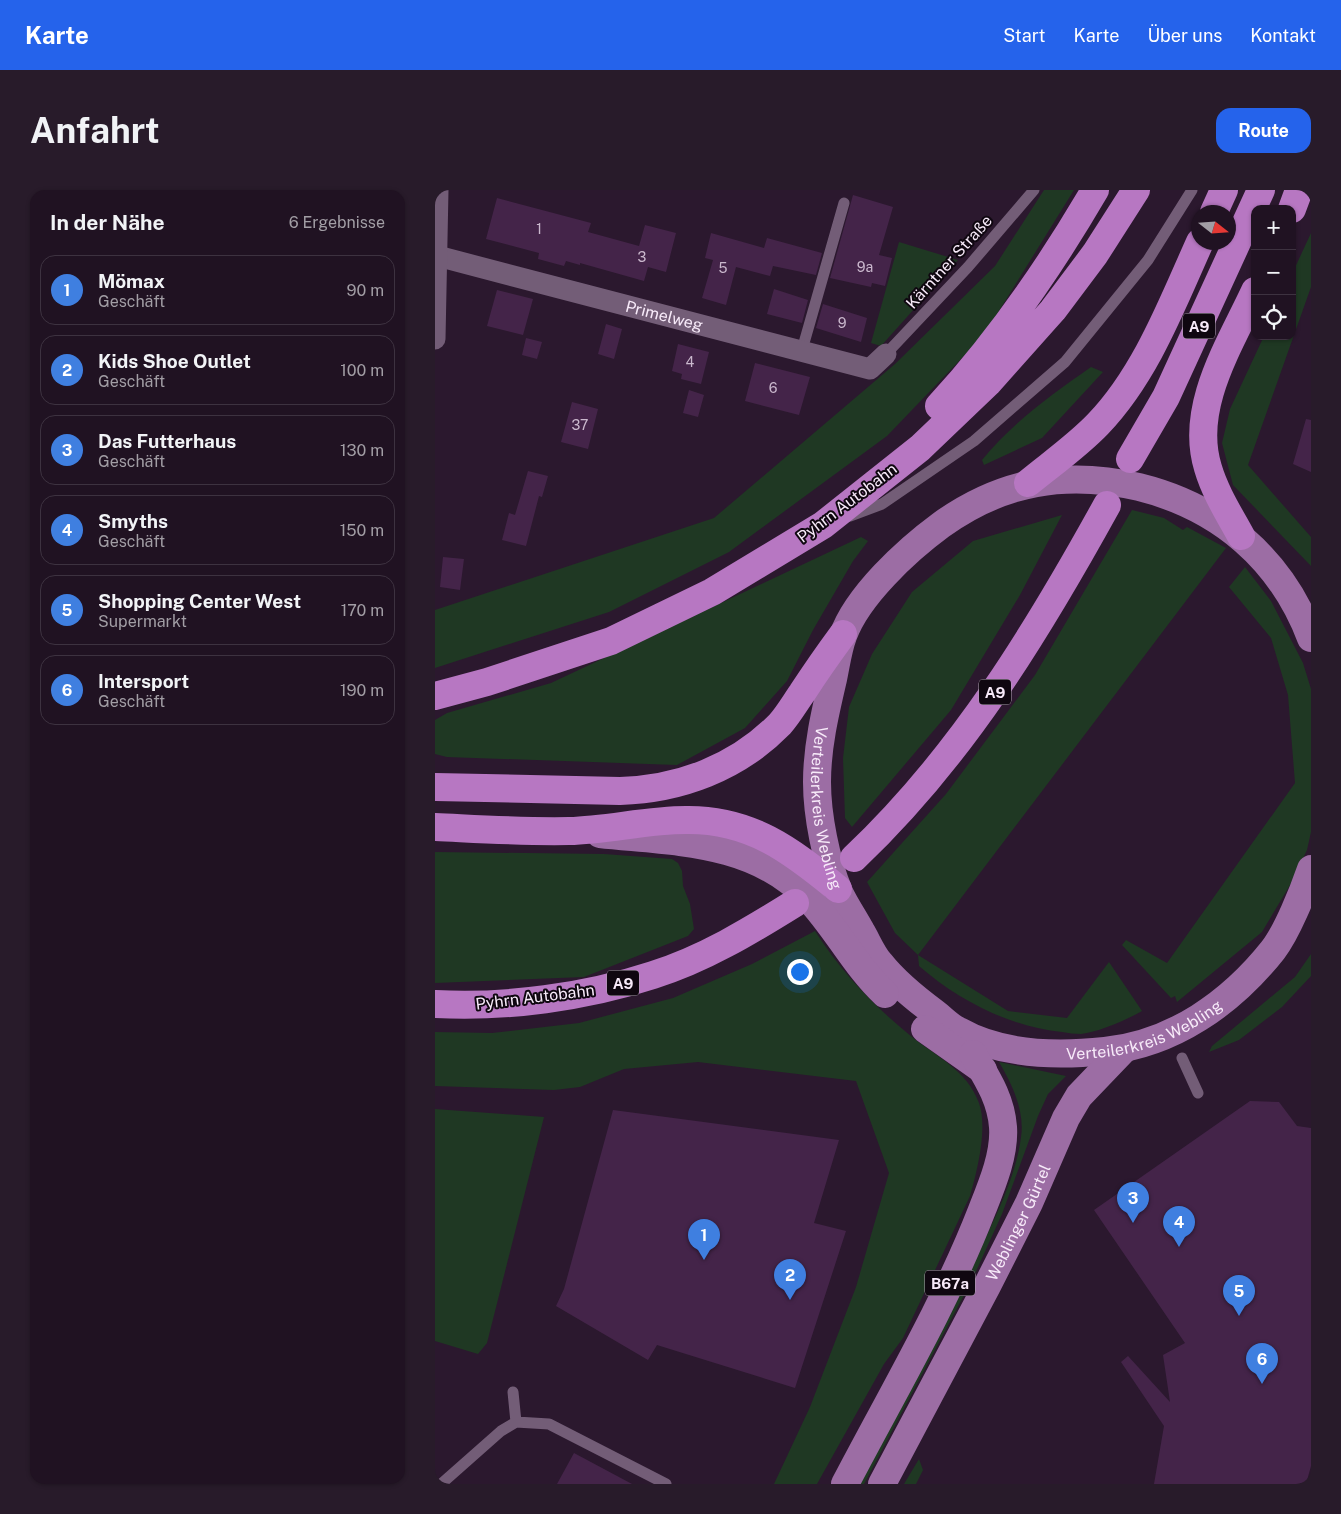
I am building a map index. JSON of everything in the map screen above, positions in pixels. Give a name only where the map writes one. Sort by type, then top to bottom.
[{"type":"highway","points":[[920,448],[938,407],[1001,335],[1063,244],[1095,190]]},
{"type":"highway","name":"Pyhrn Autobahn","points":[[439,695],[487,682],[611,641],[712,592],[823,525],[920,448],[988,383],[1053,310],[1095,254],[1136,190]]},
{"type":"highway","points":[[1218,205],[1225,190]]},
{"type":"highway","name":"A9","points":[[1130,459],[1166,397],[1261,190]]},
{"type":"highway","points":[[1293,205],[1299,190]]},
{"type":"highway","points":[[1028,483],[1097,425],[1131,383],[1168,313],[1196,250]]},
{"type":"highway","points":[[1241,536],[1207,467],[1203,442],[1204,413],[1213,384],[1253,295]]},
{"type":"highway","name":"A9","points":[[854,858],[885,828],[925,784],[1004,680],[1072,569],[1107,505]]},
{"type":"highway","points":[[435,787],[650,790],[695,778],[723,767],[757,745],[781,722],[843,634]]},
{"type":"highway","points":[[435,827],[569,831],[685,820],[719,822],[755,832],[801,858],[838,906]]},
{"type":"highway","name":"Pyhrn Autobahn","points":[[435,1004],[461,1006],[510,1002],[596,990],[654,975],[710,952],[759,926],[795,903]]},
{"type":"main road","name":"Verteilerkreis Webling","points":[[1311,638],[1285,587],[1269,564],[1241,536],[1195,507],[1147,490],[1109,480],[1093,479],[1028,483],[995,495],[959,512],[917,543],[896,562],[866,597],[843,634],[819,748],[817,785],[824,840],[838,906],[878,962],[919,1001],[959,1032],[1033,1054],[1074,1054],[1124,1049],[1155,1040],[1188,1026],[1239,986],[1275,948],[1311,869]]},
{"type":"main road","points":[[569,831],[705,845],[727,850],[759,862],[781,875],[808,898],[838,906],[859,966],[909,1017],[983,1070]]},
{"type":"main road","points":[[1275,948],[1311,912]]},
{"type":"main road","name":"B67a","points":[[850,1473],[939,1308],[990,1191],[1001,1153],[1003,1128],[1000,1104],[983,1070],[959,1032]]},
{"type":"main road","name":"Weblinger Gürtel","points":[[882,1484],[1029,1203],[1066,1118],[1079,1096],[1124,1049]]},
{"type":"street","points":[[435,339],[437,190]]},
{"type":"street","name":"Primelweg","points":[[436,268],[803,350],[870,369],[887,354]]},
{"type":"lane","name":"Kärntner Straße","points":[[887,354],[968,267],[1034,190]]},
{"type":"lane","points":[[823,525],[882,504],[974,441],[1065,362],[1148,260],[1192,190]]},
{"type":"lane","points":[[803,350],[844,203]]},
{"type":"lane","points":[[1182,1058],[1198,1093]]},
{"type":"lane","points":[[513,1392],[516,1422]]},
{"type":"lane","points":[[441,1484],[501,1431],[516,1422],[549,1424],[666,1484]]},
{"type":"lane","points":[[836,1484],[850,1473]]},
{"type":"green space","points":[[1044,190],[1074,190],[984,335],[887,436],[729,552],[609,612],[435,668],[435,610],[714,518],[895,364],[995,266]]},
{"type":"green space","points":[[1311,233],[1311,287],[1296,329],[1296,295],[1296,265]]},
{"type":"green space","points":[[899,242],[958,260],[881,346],[871,343]]},
{"type":"green space","points":[[1262,340],[1292,340],[1248,465],[1311,537],[1311,566],[1233,485],[1222,443],[1230,409]]},
{"type":"green space","points":[[1091,367],[1103,372],[1042,438],[984,465],[982,460],[1006,433],[1047,399]]},
{"type":"green space","points":[[1132,510],[1164,518],[1183,530],[1187,527],[1226,548],[918,955],[895,933],[867,882],[946,794],[1035,675]]},
{"type":"green space","points":[[1062,515],[1020,595],[951,710],[852,827],[845,818],[843,758],[849,707],[872,654],[912,592],[973,541]]},
{"type":"green space","points":[[861,537],[868,541],[853,561],[813,630],[787,681],[745,728],[677,765],[447,757],[435,754],[435,720],[447,713],[551,683]]},
{"type":"green space","points":[[1245,567],[1271,601],[1303,663],[1311,689],[1311,832],[1307,850],[1290,885],[1262,932],[1177,1002],[1175,996],[1171,998],[1122,945],[1126,940],[1167,963],[1295,783],[1288,695],[1271,638],[1229,587]]},
{"type":"green space","points":[[435,852],[604,854],[672,859],[678,863],[682,871],[683,886],[690,904],[694,929],[688,936],[584,977],[435,983]]},
{"type":"green space","points":[[815,931],[836,961],[872,1001],[912,1037],[950,1065],[967,1082],[979,1103],[982,1137],[970,1196],[903,1338],[884,1364],[817,1484],[774,1484],[810,1407],[856,1287],[889,1173],[856,1081],[698,1062],[624,1069],[580,1087],[554,1090],[435,1086],[435,1032],[492,1033],[579,1023],[673,998],[752,964]]},
{"type":"green space","points":[[1311,954],[1311,976],[1282,1007],[1239,1040],[1209,1052],[1212,1046],[1295,977]]},
{"type":"green space","points":[[918,955],[1008,1011],[1067,1018],[1109,962],[1142,1011],[1112,1025],[1081,1034],[1043,1029],[1023,1024],[986,1010],[950,990],[919,966]]},
{"type":"green space","points":[[999,1062],[1066,1076],[1048,1094],[1002,1214],[973,1278],[864,1484],[856,1484],[983,1243],[1011,1178],[1021,1137],[1021,1117],[1013,1089]]},
{"type":"green space","points":[[435,1109],[544,1117],[487,1343],[478,1354],[435,1341]]},
{"type":"green space","points":[[919,1459],[923,1470],[916,1484],[904,1484]]},
{"type":"building","points":[[853,195],[893,207],[879,255],[892,258],[885,286],[872,283],[871,287],[830,278]]},
{"type":"building","points":[[497,198],[591,223],[588,232],[639,246],[645,225],[676,233],[666,272],[648,267],[644,281],[580,263],[580,265],[566,261],[564,266],[538,259],[539,253],[486,239]]},
{"type":"building","points":[[711,233],[764,248],[767,238],[822,253],[816,275],[773,266],[770,276],[736,267],[726,305],[702,298],[713,260],[705,258]]},
{"type":"building","points":[[774,289],[808,300],[802,323],[767,314]]},
{"type":"building","points":[[497,290],[533,299],[523,335],[487,326]]},
{"type":"building","points":[[823,304],[867,318],[861,342],[816,328]]},
{"type":"building","points":[[606,324],[622,329],[614,359],[598,354]]},
{"type":"building","points":[[526,338],[542,342],[537,359],[522,355]]},
{"type":"building","points":[[678,344],[709,352],[701,384],[681,379],[682,374],[672,371]]},
{"type":"building","points":[[755,363],[810,377],[799,415],[745,401]]},
{"type":"building","points":[[689,390],[704,395],[698,417],[683,413]]},
{"type":"building","points":[[572,402],[598,409],[588,449],[561,442]]},
{"type":"building","points":[[1306,419],[1311,420],[1311,472],[1293,464]]},
{"type":"building","points":[[528,471],[548,476],[542,497],[539,496],[526,546],[502,540],[509,513],[515,515]]},
{"type":"building","points":[[443,557],[464,559],[460,590],[440,587]]},
{"type":"building","points":[[1250,1101],[1279,1102],[1297,1126],[1311,1128],[1311,1466],[1306,1484],[1154,1484],[1164,1426],[1121,1362],[1128,1356],[1170,1402],[1163,1355],[1185,1343],[1094,1210]]},
{"type":"building","points":[[613,1110],[839,1140],[814,1223],[846,1231],[795,1388],[657,1345],[648,1360],[556,1306],[564,1289]]},
{"type":"building","points":[[574,1453],[632,1484],[557,1484]]},
{"type":"place","name":"Das Futterhaus","points":[[1133,1223]]},
{"type":"place","name":"Smyths","points":[[1179,1247]]},
{"type":"place","name":"Mömax","points":[[704,1260]]},
{"type":"place","name":"Kids Shoe Outlet","points":[[790,1300]]},
{"type":"place","name":"Shopping Center West","points":[[1239,1316]]},
{"type":"place","name":"Intersport","points":[[1262,1384]]}]
